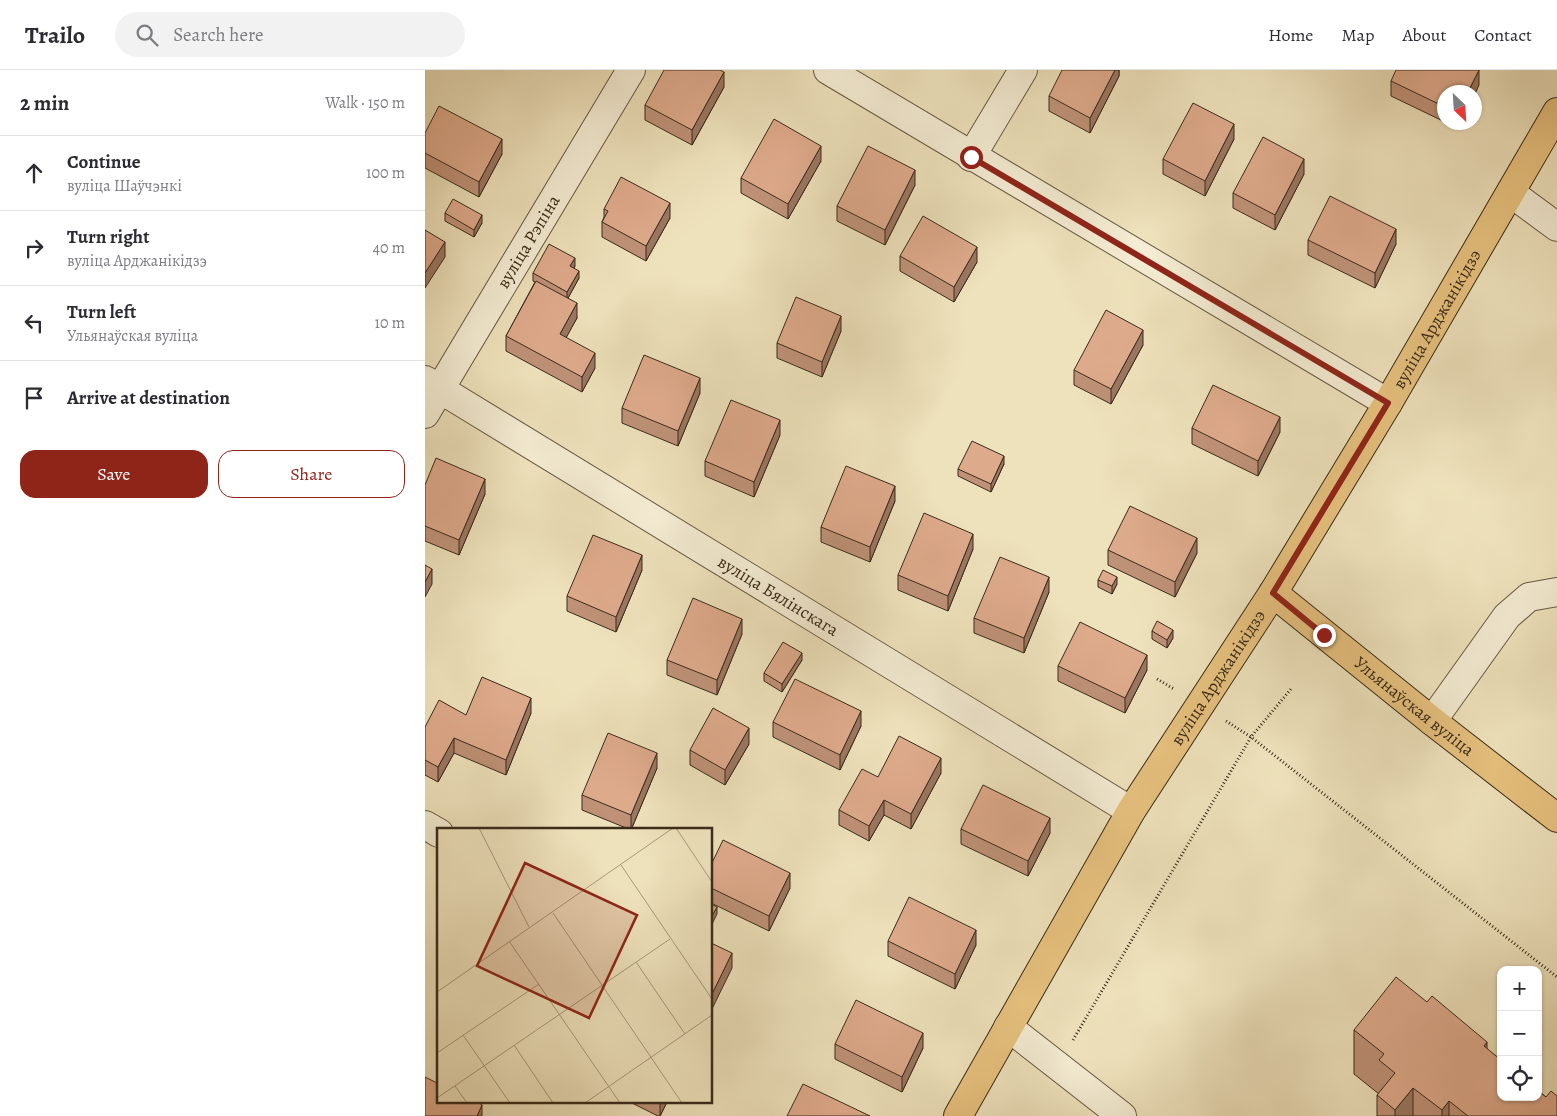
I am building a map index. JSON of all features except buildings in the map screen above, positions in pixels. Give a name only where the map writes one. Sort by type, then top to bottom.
[{"type":"main road","name":"вуліца Арджанікідзэ","points":[[958,1116],[1131,811],[1273,593],[1388,403],[1557,112]]},
{"type":"main road","name":"Ульянаўская вуліца","points":[[1273,593],[1432,721],[1557,818]]},
{"type":"street","name":"вуліца Рэпіна","points":[[425,414],[432,384],[631,70]]},
{"type":"street","points":[[828,70],[971,157],[1388,403]]},
{"type":"street","points":[[971,157],[1023,70]]},
{"type":"street","points":[[1511,193],[1557,227]]},
{"type":"street","name":"вуліца Бялінскага","points":[[432,384],[1131,811]]},
{"type":"street","points":[[1432,721],[1507,616],[1529,597],[1557,592]]},
{"type":"street","points":[[425,825],[437,832]]},
{"type":"street","points":[[1008,1027],[1121,1116]]},
{"type":"path","points":[[1058,1066],[1251,737],[1557,977]]},
{"type":"route","points":[[971,157],[1388,403],[1273,593],[1324,635]]}]
